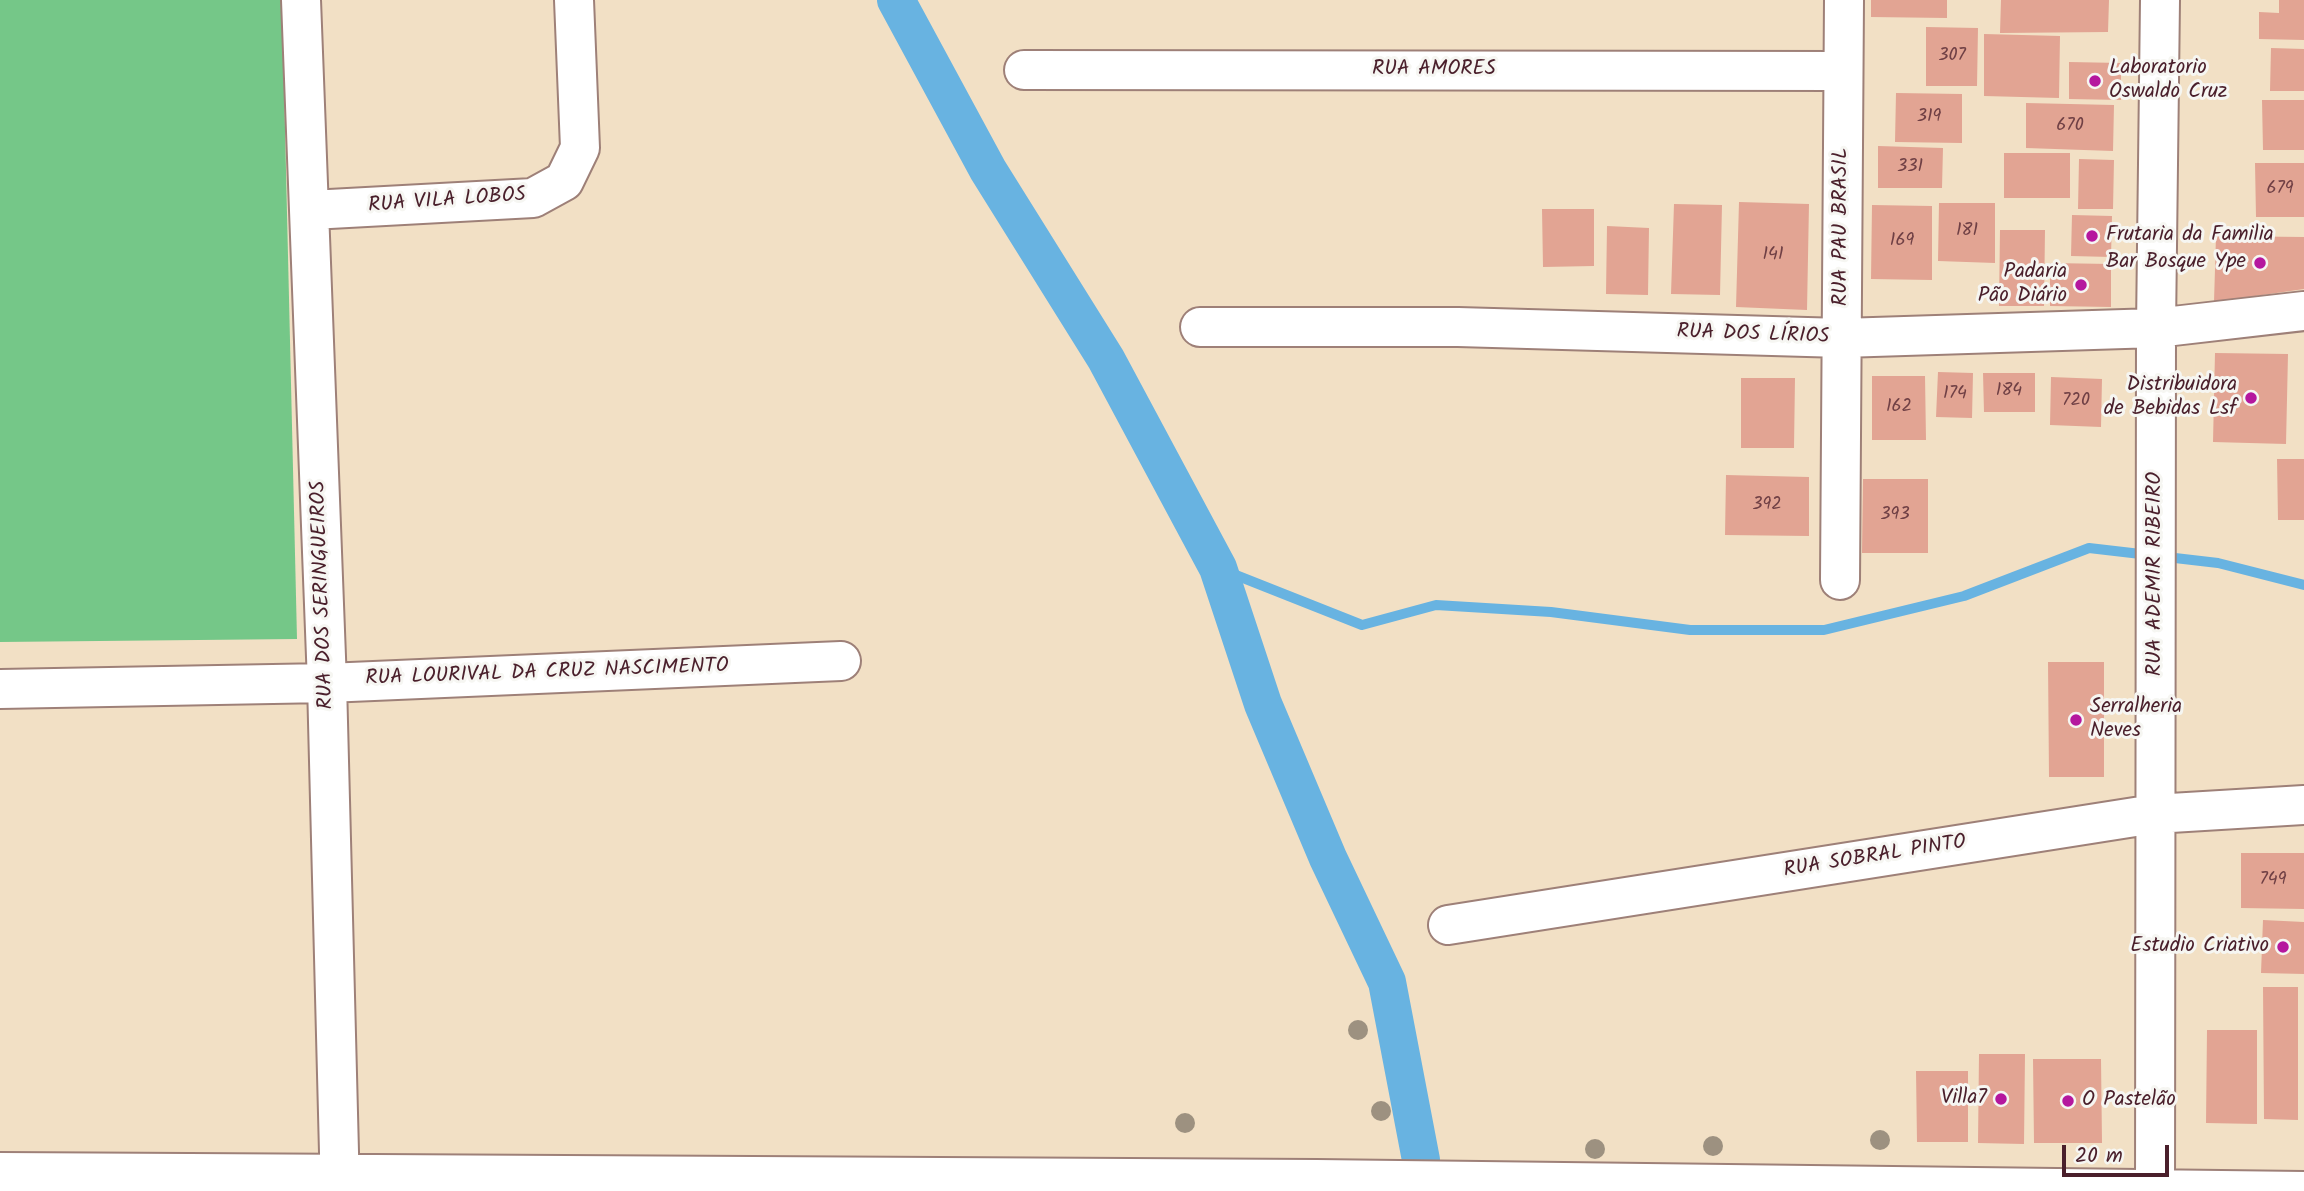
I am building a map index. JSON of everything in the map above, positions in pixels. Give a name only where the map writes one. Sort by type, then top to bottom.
[{"type":"street","name":"RUA DOS SERINGUEIROS","points":[[301,0],[327,683],[340,1183]]},
{"type":"street","name":"RUA VILA LOBOS","points":[[311,210],[533,198],[564,181],[580,148],[574,0]]},
{"type":"street","name":"RUA PAU BRASIL","points":[[1840,580],[1844,0]]},
{"type":"street","name":"RUA ADEMIR RIBEIRO","points":[[2155,1190],[2154,814],[2158,532],[2156,328],[2160,0]]},
{"type":"street","name":"RUA AMORES","points":[[1024,70],[1843,71]]},
{"type":"street","name":"RUA DOS LÍRIOS","points":[[1200,327],[1458,327],[1842,338],[2156,328],[2304,311]]},
{"type":"street","name":"RUA LOURIVAL DA CRUZ NASCIMENTO","points":[[0,689],[327,683],[841,661]]},
{"type":"street","name":"RUA SOBRAL PINTO","points":[[1448,925],[2154,814],[2304,805]]},
{"type":"street","points":[[0,1172],[340,1183],[594,1174],[1317,1185],[2304,1191]]},
{"type":"green space","points":[[0,0],[282,0],[297,639],[0,642]]},
{"type":"building","points":[[1871,0],[1947,0],[1947,18],[1871,17]]},
{"type":"building","points":[[2001,0],[2109,0],[2108,32],[2000,33]]},
{"type":"building","points":[[2279,0],[2304,0],[2304,40],[2259,39],[2259,12],[2279,13]]},
{"type":"building","points":[[1926,27],[1978,28],[1977,86],[1926,86]]},
{"type":"building","points":[[1984,34],[2060,36],[2059,98],[1984,96]]},
{"type":"building","points":[[2271,48],[2304,49],[2304,91],[2270,91]]},
{"type":"building","name":"Laboratorio Oswaldo Cruz","points":[[2069,62],[2121,63],[2121,100],[2069,99]]},
{"type":"building","points":[[1896,93],[1962,94],[1962,143],[1895,142]]},
{"type":"building","points":[[2262,100],[2304,100],[2304,150],[2263,150]]},
{"type":"building","points":[[2026,103],[2114,105],[2113,151],[2026,148]]},
{"type":"building","points":[[1878,146],[1943,148],[1942,188],[1878,188]]},
{"type":"building","points":[[2004,153],[2070,153],[2070,198],[2004,198]]},
{"type":"building","points":[[2079,159],[2114,160],[2113,209],[2078,209]]},
{"type":"building","points":[[2255,163],[2304,163],[2304,217],[2256,217]]},
{"type":"building","points":[[1739,202],[1809,204],[1807,310],[1736,307]]},
{"type":"building","points":[[1939,203],[1995,203],[1995,263],[1938,261]]},
{"type":"building","points":[[1674,204],[1722,205],[1720,295],[1671,294]]},
{"type":"building","points":[[1872,205],[1932,206],[1932,280],[1871,279]]},
{"type":"building","points":[[1542,209],[1594,209],[1594,266],[1543,267]]},
{"type":"building","name":"Frutaria da Familia","points":[[2072,215],[2112,216],[2111,257],[2071,256]]},
{"type":"building","points":[[1607,226],[1649,228],[1648,295],[1606,294]]},
{"type":"building","points":[[2000,230],[2045,230],[2044,306],[1999,306]]},
{"type":"building","name":"Bar Bosque Ype","points":[[2216,236],[2304,237],[2304,289],[2214,302]]},
{"type":"building","name":"Padaria Pão Diário","points":[[2050,263],[2111,264],[2111,307],[2050,306]]},
{"type":"building","name":"Distribuidora de Bebidas Lsf","points":[[2215,353],[2288,354],[2286,444],[2213,442]]},
{"type":"building","points":[[1938,372],[1973,373],[1972,418],[1936,417]]},
{"type":"building","points":[[1983,373],[2035,373],[2035,412],[1984,412]]},
{"type":"building","points":[[1872,376],[1925,376],[1926,440],[1872,440]]},
{"type":"building","points":[[2051,377],[2102,379],[2101,427],[2050,425]]},
{"type":"building","points":[[1741,378],[1795,378],[1794,448],[1741,448]]},
{"type":"building","points":[[2277,459],[2304,459],[2304,520],[2278,520]]},
{"type":"building","points":[[1726,475],[1809,477],[1809,536],[1725,535]]},
{"type":"building","points":[[1863,479],[1928,479],[1928,553],[1862,553]]},
{"type":"building","name":"Serralheria Neves","points":[[2048,662],[2104,662],[2104,777],[2049,777]]},
{"type":"building","points":[[2241,853],[2304,853],[2304,909],[2241,908]]},
{"type":"building","name":"Estudio Criativo","points":[[2263,920],[2304,922],[2304,974],[2261,973]]},
{"type":"building","points":[[2263,987],[2298,987],[2298,1120],[2264,1119]]},
{"type":"building","points":[[2207,1030],[2257,1030],[2257,1124],[2206,1123]]},
{"type":"building","name":"Villa7","points":[[1979,1054],[2025,1054],[2024,1144],[1978,1143]]},
{"type":"building","name":"O Pastelão","points":[[2033,1059],[2101,1059],[2102,1143],[2034,1143]]},
{"type":"building","points":[[1916,1071],[1968,1071],[1968,1142],[1917,1142]]},
{"type":"waterway","points":[[896,0],[988,170],[1106,359],[1218,568],[1263,704],[1328,858],[1387,982],[1421,1160]]},
{"type":"waterway","points":[[1218,568],[1362,625],[1436,605],[1551,612],[1690,630],[1824,630],[1964,596],[2089,548],[2218,563],[2304,585]]},
{"type":"place","name":"Laboratorio Oswaldo Cruz","points":[[2095,81]]},
{"type":"place","name":"Frutaria da Familia","points":[[2092,236]]},
{"type":"place","name":"Bar Bosque Ype","points":[[2260,263]]},
{"type":"place","name":"Padaria Pão Diário","points":[[2081,285]]},
{"type":"place","name":"Distribuidora de Bebidas Lsf","points":[[2251,398]]},
{"type":"place","name":"Serralheria Neves","points":[[2076,720]]},
{"type":"place","name":"Estudio Criativo","points":[[2283,947]]},
{"type":"place","name":"Villa7","points":[[2001,1099]]},
{"type":"place","name":"O Pastelão","points":[[2068,1101]]}]
